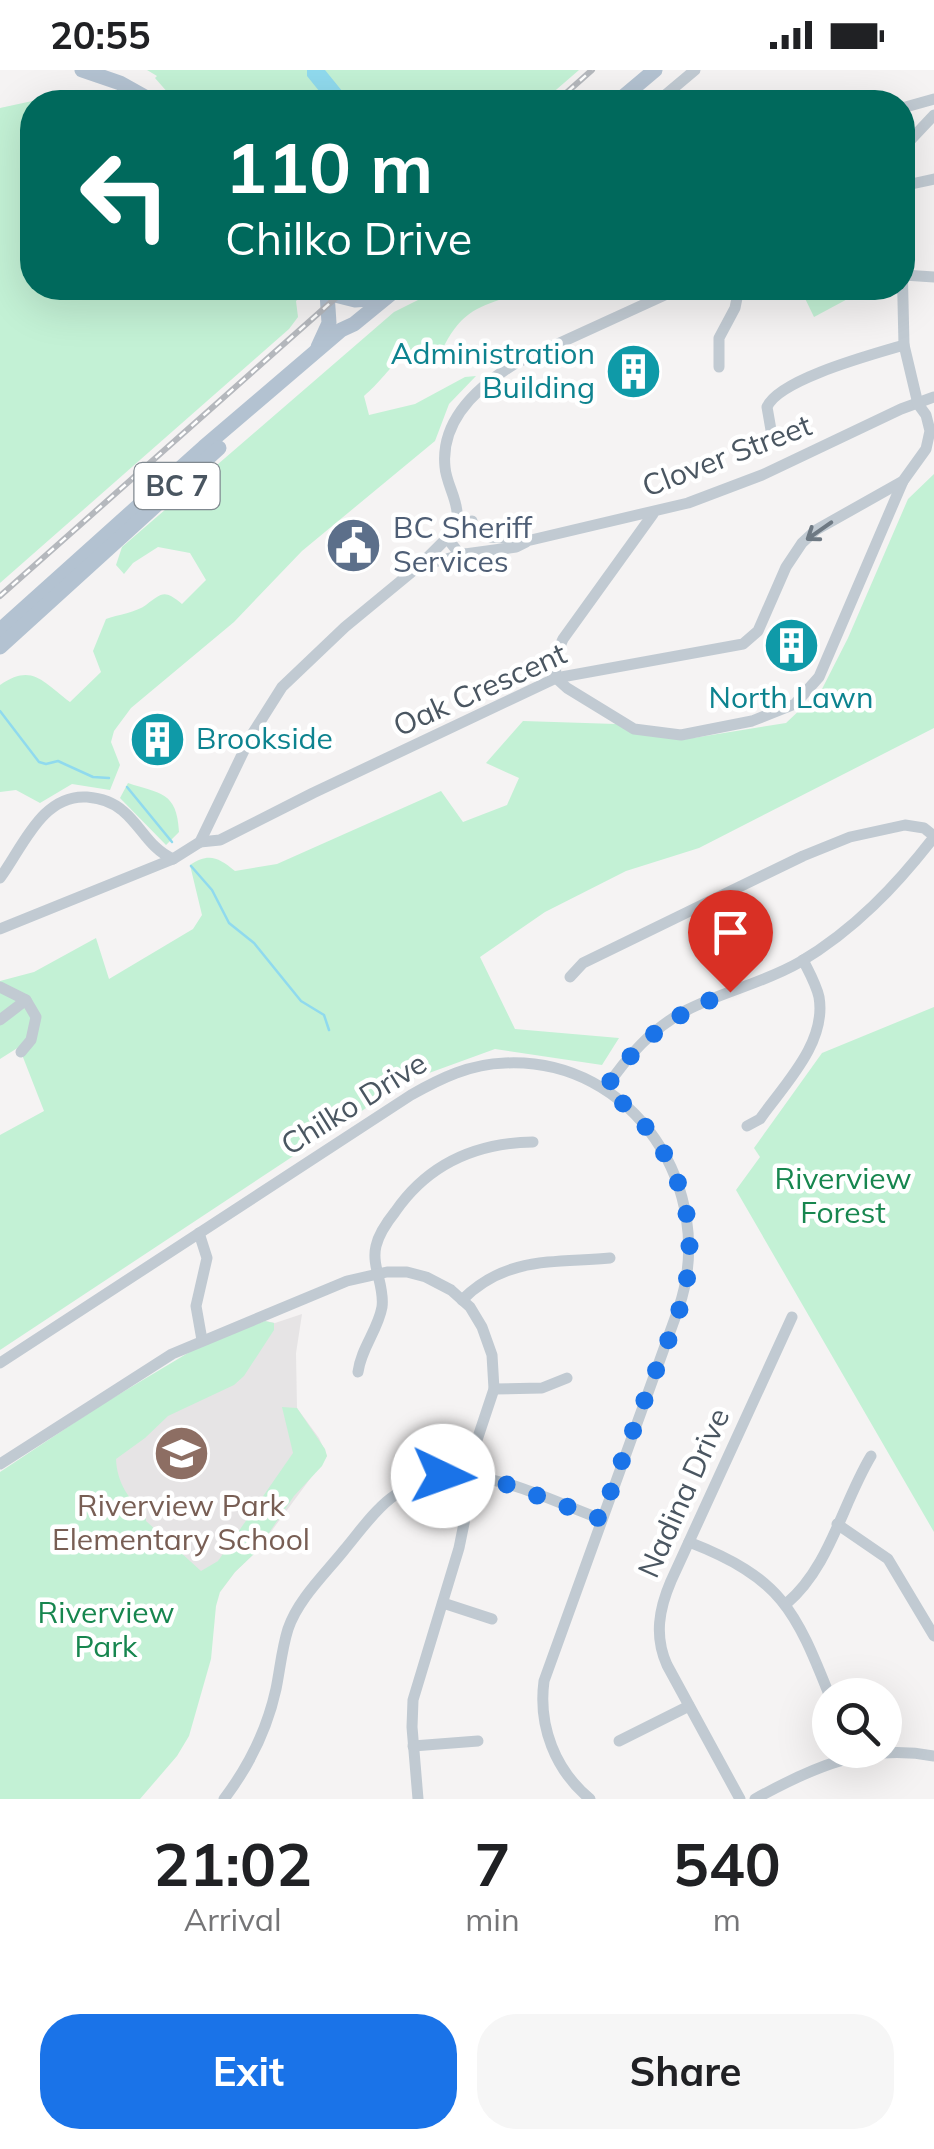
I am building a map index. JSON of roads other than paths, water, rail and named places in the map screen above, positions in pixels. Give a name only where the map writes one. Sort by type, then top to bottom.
[{"type":"main road","points":[[82,70],[133,90]]},
{"type":"main road","points":[[631,90],[655,70]]},
{"type":"main road","points":[[316,351],[329,323],[326,300]]},
{"type":"main road","points":[[334,300],[354,324]]},
{"type":"main road","name":"BC 7","points":[[0,630],[316,351],[383,300]]},
{"type":"main road","name":"BC 7","points":[[0,648],[347,336],[354,324]]},
{"type":"street","points":[[671,90],[695,70]]},
{"type":"street","points":[[915,135],[934,115]]},
{"type":"street","points":[[465,554],[453,548],[457,510],[444,466],[449,434],[465,403],[516,363],[654,300]]},
{"type":"street","points":[[719,367],[719,338],[738,300]]},
{"type":"street","name":"Oak Crescent","points":[[0,929],[174,858],[200,842],[220,840],[556,678],[743,644],[758,631],[786,567],[802,543],[816,530],[903,481],[926,449],[932,433],[918,404],[904,345],[904,300]]},
{"type":"street","points":[[772,430],[767,407],[775,394],[836,365],[904,345]]},
{"type":"street","name":"Clover Street","points":[[482,553],[653,514],[762,475],[934,397]]},
{"type":"street","points":[[653,514],[563,639],[555,658],[556,678],[634,729],[681,735],[752,722],[795,704],[819,677],[903,481]]},
{"type":"street","points":[[418,566],[482,553],[487,548],[490,537],[483,526],[457,510]]},
{"type":"street","points":[[200,842],[252,736],[282,687],[460,525],[472,521]]},
{"type":"street","name":"Clover Street","points":[[490,537],[531,540]]},
{"type":"street","points":[[0,878],[43,814],[59,800],[79,796],[120,808],[152,846],[174,858]]},
{"type":"street","points":[[570,977],[583,963],[802,856],[850,837],[905,825],[924,828],[934,836],[872,908],[803,960],[677,1015],[639,1045],[605,1089]]},
{"type":"street","points":[[746,1126],[760,1119],[814,1038],[819,997],[803,960]]},
{"type":"street","points":[[0,987],[26,1000],[36,1017],[22,1052]]},
{"type":"street","points":[[0,1020],[26,1000]]},
{"type":"street","name":"Chilko Drive","points":[[0,1362],[411,1095],[450,1074],[502,1063],[533,1064],[581,1076],[605,1089],[646,1125],[669,1160],[686,1208],[690,1256],[679,1308],[550,1658],[542,1696],[554,1752],[572,1781],[590,1799]]},
{"type":"street","points":[[358,1372],[360,1354],[381,1312],[375,1254],[379,1237],[406,1195],[428,1174],[454,1159],[490,1145],[533,1142]]},
{"type":"street","points":[[200,1232],[207,1258],[196,1306],[202,1340]]},
{"type":"street","points":[[462,1300],[502,1270],[610,1258]]},
{"type":"street","points":[[0,1464],[155,1364],[202,1340],[347,1281],[396,1271],[418,1274],[443,1285],[462,1300],[487,1338],[494,1389],[476,1440],[461,1538],[414,1700],[418,1799]]},
{"type":"street","name":"Nadina Drive","points":[[740,1799],[664,1658],[659,1625],[664,1599],[792,1316]]},
{"type":"street","points":[[494,1389],[542,1388],[567,1378]]},
{"type":"street","points":[[786,1604],[810,1578],[871,1456]]},
{"type":"street","points":[[224,1799],[263,1732],[288,1627],[304,1599],[392,1497],[431,1479],[471,1475],[601,1519]]},
{"type":"street","points":[[838,1524],[888,1559],[934,1636]]},
{"type":"street","points":[[689,1542],[748,1570],[786,1604],[804,1632],[822,1678]]},
{"type":"street","points":[[443,1603],[492,1618]]},
{"type":"street","points":[[619,1742],[689,1706]]},
{"type":"street","points":[[413,1746],[478,1742]]},
{"type":"street","points":[[902,1753],[934,1756]]},
{"type":"street","points":[[755,1799],[813,1768]]},
{"type":"water","points":[[307,70],[325,70],[341,90],[318,90]]},
{"type":"waterway","points":[[0,711],[39,762],[58,761],[93,777],[109,778]]},
{"type":"waterway","points":[[127,787],[172,842]]},
{"type":"waterway","points":[[191,866],[212,890],[229,923],[254,943],[301,1001],[324,1015],[329,1030]]},
{"type":"railway","points":[[570,90],[592,70]]},
{"type":"railway","points":[[0,596],[333,300]]},
{"type":"place","name":"Administration Building","points":[[634,371]]},
{"type":"place","name":"BC Sheriff Services","points":[[354,545]]},
{"type":"place","name":"North Lawn","points":[[791,646]]},
{"type":"place","name":"Brookside","points":[[157,739]]},
{"type":"place","name":"Riverview Park Elementary School","points":[[181,1454]]},
{"type":"park label","name":"Riverview Forest","points":[[843,1196]]},
{"type":"park label","name":"Riverview Park","points":[[106,1630]]}]
